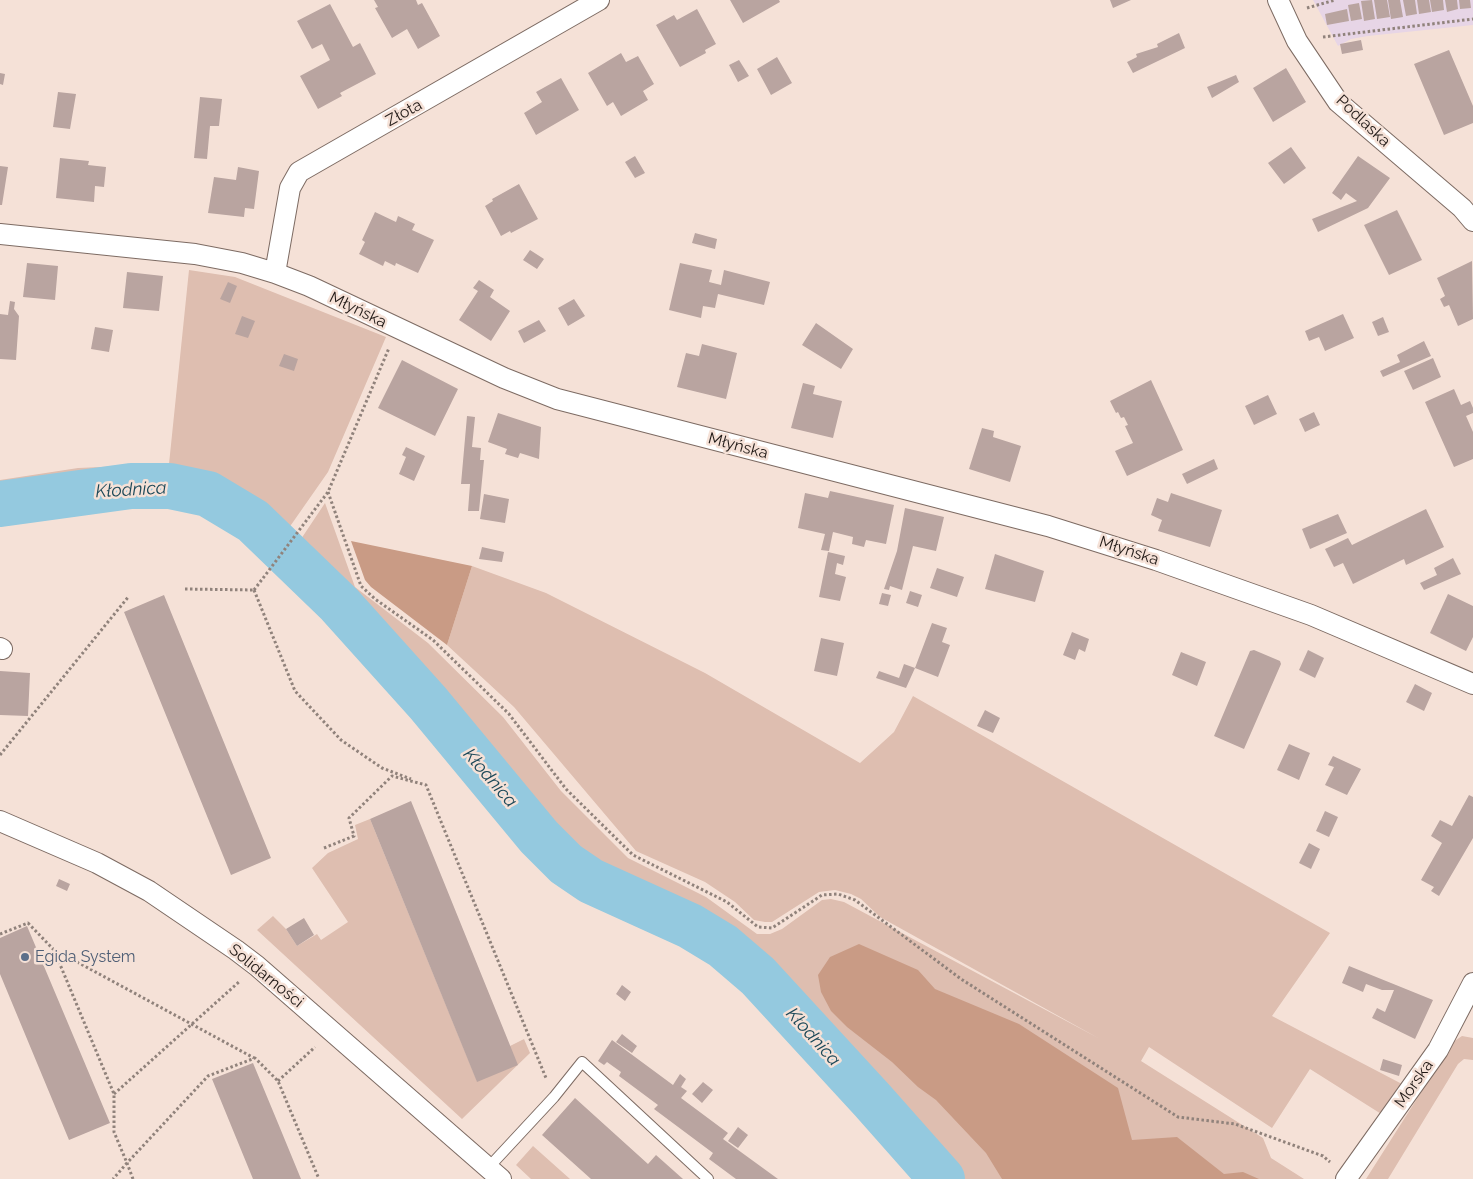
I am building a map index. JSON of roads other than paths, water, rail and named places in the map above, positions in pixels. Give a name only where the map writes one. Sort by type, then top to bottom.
[{"type":"street","name":"Złota","points":[[275,273],[290,188],[299,172],[600,0]]},
{"type":"street","name":"Podlaska","points":[[1281,8],[1297,41],[1338,102],[1462,208],[1473,221]]},
{"type":"street","name":"Młyńska","points":[[0,234],[195,254],[275,273],[309,286],[504,378],[558,399],[1048,526],[1156,560],[1311,615],[1473,684]]},
{"type":"street","name":"Solidarności","points":[[0,821],[97,863],[148,891],[257,966],[495,1173]]},
{"type":"street","name":"Morska","points":[[1347,1178],[1438,1050],[1473,983]]},
{"type":"lane","points":[[495,1173],[582,1062],[708,1179]]},
{"type":"waterway","name":"Kłodnica","points":[[0,504],[131,486],[170,486],[208,494],[253,521],[339,604],[428,703],[539,837],[566,864],[591,881],[690,926],[723,946],[758,976],[942,1179]]},
{"type":"place","name":"Egida System","points":[[25,957]]}]
